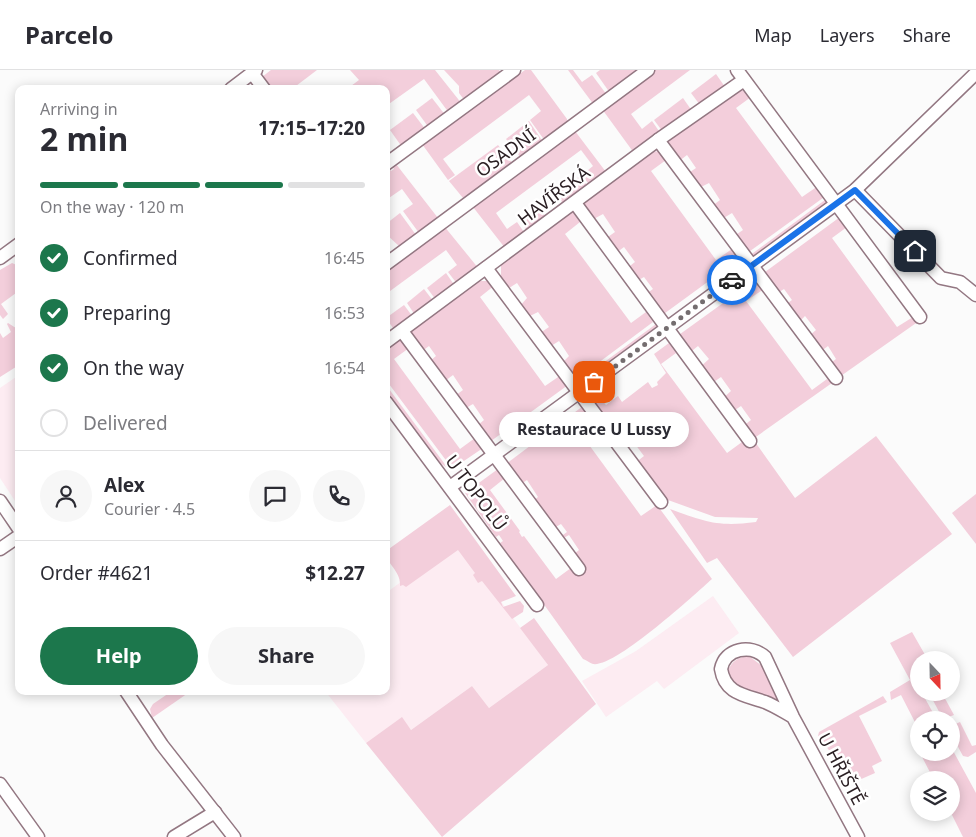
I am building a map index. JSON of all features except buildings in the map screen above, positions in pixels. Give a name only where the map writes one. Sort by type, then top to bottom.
[{"type":"street","points":[[390,161],[514,70]]},
{"type":"street","name":"OSADNÍ","points":[[390,261],[648,70]]},
{"type":"street","points":[[236,85],[254,71],[262,85]]},
{"type":"street","points":[[450,487],[495,456],[855,190],[976,74]]},
{"type":"street","points":[[740,75],[920,317]]},
{"type":"street","name":"HAVÍŘSKÁ","points":[[390,339],[658,140],[740,75]]},
{"type":"street","points":[[658,140],[836,378]]},
{"type":"street","points":[[855,190],[941,278],[960,282],[976,295]]},
{"type":"street","points":[[575,202],[666,329],[750,441]]},
{"type":"street","points":[[0,258],[15,247]]},
{"type":"street","points":[[486,268],[661,502]]},
{"type":"street","points":[[402,331],[579,569]]},
{"type":"street","name":"U TOPOLŮ","points":[[390,407],[537,605]]},
{"type":"street","points":[[0,501],[15,523]]},
{"type":"street","points":[[0,549],[15,539]]},
{"type":"street","name":"U HŘIŠTĚ","points":[[793,717],[767,703],[731,690],[726,684],[721,669],[727,656],[742,649],[759,651],[765,657],[793,717],[858,837]]},
{"type":"street","points":[[129,695],[162,745],[234,837]]},
{"type":"street","points":[[0,784],[38,837]]},
{"type":"street","points":[[174,837],[215,812]]},
{"type":"shaded area","points":[[271,70],[317,70],[297,85],[266,85],[262,77]]},
{"type":"shaded area","points":[[350,70],[435,70],[462,104],[449,113],[424,79],[390,103],[390,85],[352,85],[359,80]]},
{"type":"shaded area","points":[[444,70],[499,70],[502,75],[465,101],[459,93],[459,86]]},
{"type":"shaded area","points":[[525,70],[531,70],[567,119],[567,123],[545,141],[530,120],[541,111],[529,95],[443,159],[455,175],[448,180],[422,144]]},
{"type":"shaded area","points":[[568,70],[573,70],[582,82],[592,75],[607,95],[594,105]]},
{"type":"shaded area","points":[[600,70],[638,71],[610,93],[596,73]]},
{"type":"shaded area","points":[[654,70],[690,70],[631,114],[642,129],[652,121],[661,134],[634,153],[602,109]]},
{"type":"shaded area","points":[[716,74],[725,87],[700,105],[691,93]]},
{"type":"shaded area","points":[[741,89],[751,97],[736,108],[802,197],[818,186],[827,195],[746,254],[734,236],[743,230],[732,213],[722,219],[712,206],[720,200],[709,183],[697,189],[687,174],[696,168],[687,155],[678,162],[668,146],[670,138]]},
{"type":"shaded area","points":[[432,98],[446,116],[429,128],[416,110]]},
{"type":"shaded area","points":[[683,98],[692,111],[663,132],[654,120]]},
{"type":"shaded area","points":[[413,113],[426,130],[402,147],[390,130]]},
{"type":"shaded area","points":[[529,121],[543,142],[521,158],[506,139]]},
{"type":"shaded area","points":[[575,131],[606,172],[591,187],[582,175],[593,166],[581,150],[496,213],[507,229],[517,222],[526,235],[505,248],[473,207]]},
{"type":"shaded area","points":[[498,145],[513,164],[463,198],[449,181]]},
{"type":"shaded area","points":[[652,151],[661,152],[666,160],[651,171],[716,260],[732,249],[739,259],[661,316],[646,294],[653,289],[644,277],[637,281],[626,269],[635,262],[624,247],[616,253],[605,239],[615,232],[603,214],[592,220],[580,205]]},
{"type":"shaded area","points":[[396,164],[438,218],[419,233],[403,211],[413,204],[402,189],[390,197],[390,170],[391,171],[394,169],[392,166]]},
{"type":"shaded area","points":[[580,176],[589,188],[565,206],[556,194]]},
{"type":"shaded area","points":[[829,197],[827,203],[754,257],[749,256]]},
{"type":"shaded area","points":[[539,207],[547,219],[529,233],[519,221]]},
{"type":"shaded area","points":[[572,211],[580,222],[565,234],[631,323],[646,312],[653,322],[574,381],[562,363],[569,356],[559,341],[551,346],[540,333],[549,327],[538,312],[528,317],[520,306],[527,298],[517,283],[506,290],[501,278],[501,265]]},
{"type":"shaded area","points":[[400,213],[416,235],[400,247],[390,238],[390,221]]},
{"type":"shaded area","points":[[840,217],[847,227],[832,238],[897,327],[913,317],[919,321],[838,378],[829,364],[836,359],[828,346],[820,352],[809,336],[816,330],[805,316],[799,322],[785,305],[792,300],[784,289],[776,294],[761,275]]},
{"type":"shaded area","points":[[444,226],[479,269],[458,285],[448,272],[457,265],[446,250],[390,291],[390,265]]},
{"type":"shaded area","points":[[12,263],[15,264],[15,294],[1,304],[8,314],[3,319],[0,315],[0,270]]},
{"type":"shaded area","points":[[446,273],[455,286],[436,300],[427,288]]},
{"type":"shaded area","points":[[755,280],[764,289],[746,301],[812,390],[827,379],[832,383],[753,439],[795,498],[876,436],[952,534],[793,657],[717,558],[707,563],[670,509],[722,524],[756,522],[758,518],[715,517],[664,500],[635,463],[644,456],[635,444],[626,450],[613,433],[622,426],[612,414],[603,419],[590,401],[598,396],[606,405],[618,396],[622,402],[648,382],[652,388],[658,385],[657,382],[666,373],[654,354],[669,343],[676,353],[661,364],[727,453],[742,442],[744,443],[742,427],[751,420],[741,406],[732,412],[722,399],[731,391],[721,377],[711,384],[699,368],[709,359],[698,346],[688,354],[676,337]]},
{"type":"shaded area","points":[[477,281],[488,281],[495,285],[480,297],[545,386],[561,375],[568,385],[491,441],[478,425],[484,420],[473,404],[466,408],[456,395],[463,390],[453,375],[445,381],[430,361],[436,356],[429,346],[421,352],[407,333]]},
{"type":"shaded area","points":[[424,289],[434,302],[415,315],[407,303]]},
{"type":"shaded area","points":[[404,305],[413,317],[395,331],[390,324],[390,315]]},
{"type":"shaded area","points":[[7,324],[15,327],[15,368],[0,377],[0,333],[3,338],[11,332]]},
{"type":"shaded area","points":[[656,324],[657,328],[582,383],[576,383]]},
{"type":"shaded area","points":[[402,338],[409,348],[394,359],[460,449],[475,438],[483,448],[458,465],[448,463],[390,385],[390,346]]},
{"type":"shaded area","points":[[15,378],[15,501],[0,478],[0,388]]},
{"type":"shaded area","points":[[390,390],[447,468],[439,462],[390,396]]},
{"type":"shaded area","points":[[583,406],[591,415],[576,427],[641,516],[657,505],[712,579],[636,643],[604,662],[593,664],[583,659],[500,543],[503,541],[499,535],[496,537],[465,493],[498,469],[505,478],[490,490],[520,531],[522,537],[524,536],[556,579],[579,562],[574,554],[579,550],[569,535],[562,539],[560,537],[567,532],[561,524],[554,528],[534,500],[538,497],[527,480],[521,484],[506,464]]},
{"type":"shaded area","points":[[976,494],[976,544],[952,513]]},
{"type":"shaded area","points":[[450,505],[516,596],[501,602],[503,607],[520,601],[524,606],[523,612],[512,619],[482,581],[478,583],[473,575],[475,573],[458,550],[406,587],[400,586],[400,580],[390,563],[390,548]]},
{"type":"shaded area","points":[[456,541],[548,665],[489,708],[472,686],[411,730],[401,718],[366,743],[328,695],[390,695],[390,590]]},
{"type":"shaded area","points":[[713,596],[739,633],[664,689],[657,681],[606,717],[582,681],[636,651]]},
{"type":"shaded area","points":[[534,618],[596,704],[442,837],[366,743],[402,717],[411,730],[472,686],[489,708],[548,665],[520,628]]},
{"type":"shaded area","points":[[912,632],[923,651],[910,651],[910,680],[890,643]]},
{"type":"shaded area","points":[[749,656],[762,666],[777,700],[756,696],[735,683],[730,677],[727,672],[733,662],[742,657]]},
{"type":"shaded area","points":[[910,680],[910,701],[926,701],[932,711],[910,712],[901,695],[891,700],[890,692]]},
{"type":"shaded area","points":[[166,695],[185,695],[152,718],[150,709],[153,704]]},
{"type":"shaded area","points":[[883,696],[887,702],[859,716],[882,761],[872,766],[875,773],[850,784],[842,767],[818,736],[819,732]]},
{"type":"shaded area","points":[[933,701],[946,701],[952,711],[939,711]]},
{"type":"shaded area","points":[[960,722],[972,746],[976,745],[976,752],[968,757],[963,756],[960,750]]},
{"type":"shaded area","points":[[924,761],[959,761],[976,793],[976,837],[963,837],[955,821],[960,821],[960,771],[929,771]]},
{"type":"way so far","points":[[594,382],[732,280]]},
{"type":"place","name":"Restaurace U Lussy","points":[[594,382]]},
{"type":"route","points":[[732,280],[855,190],[915,251]]}]
